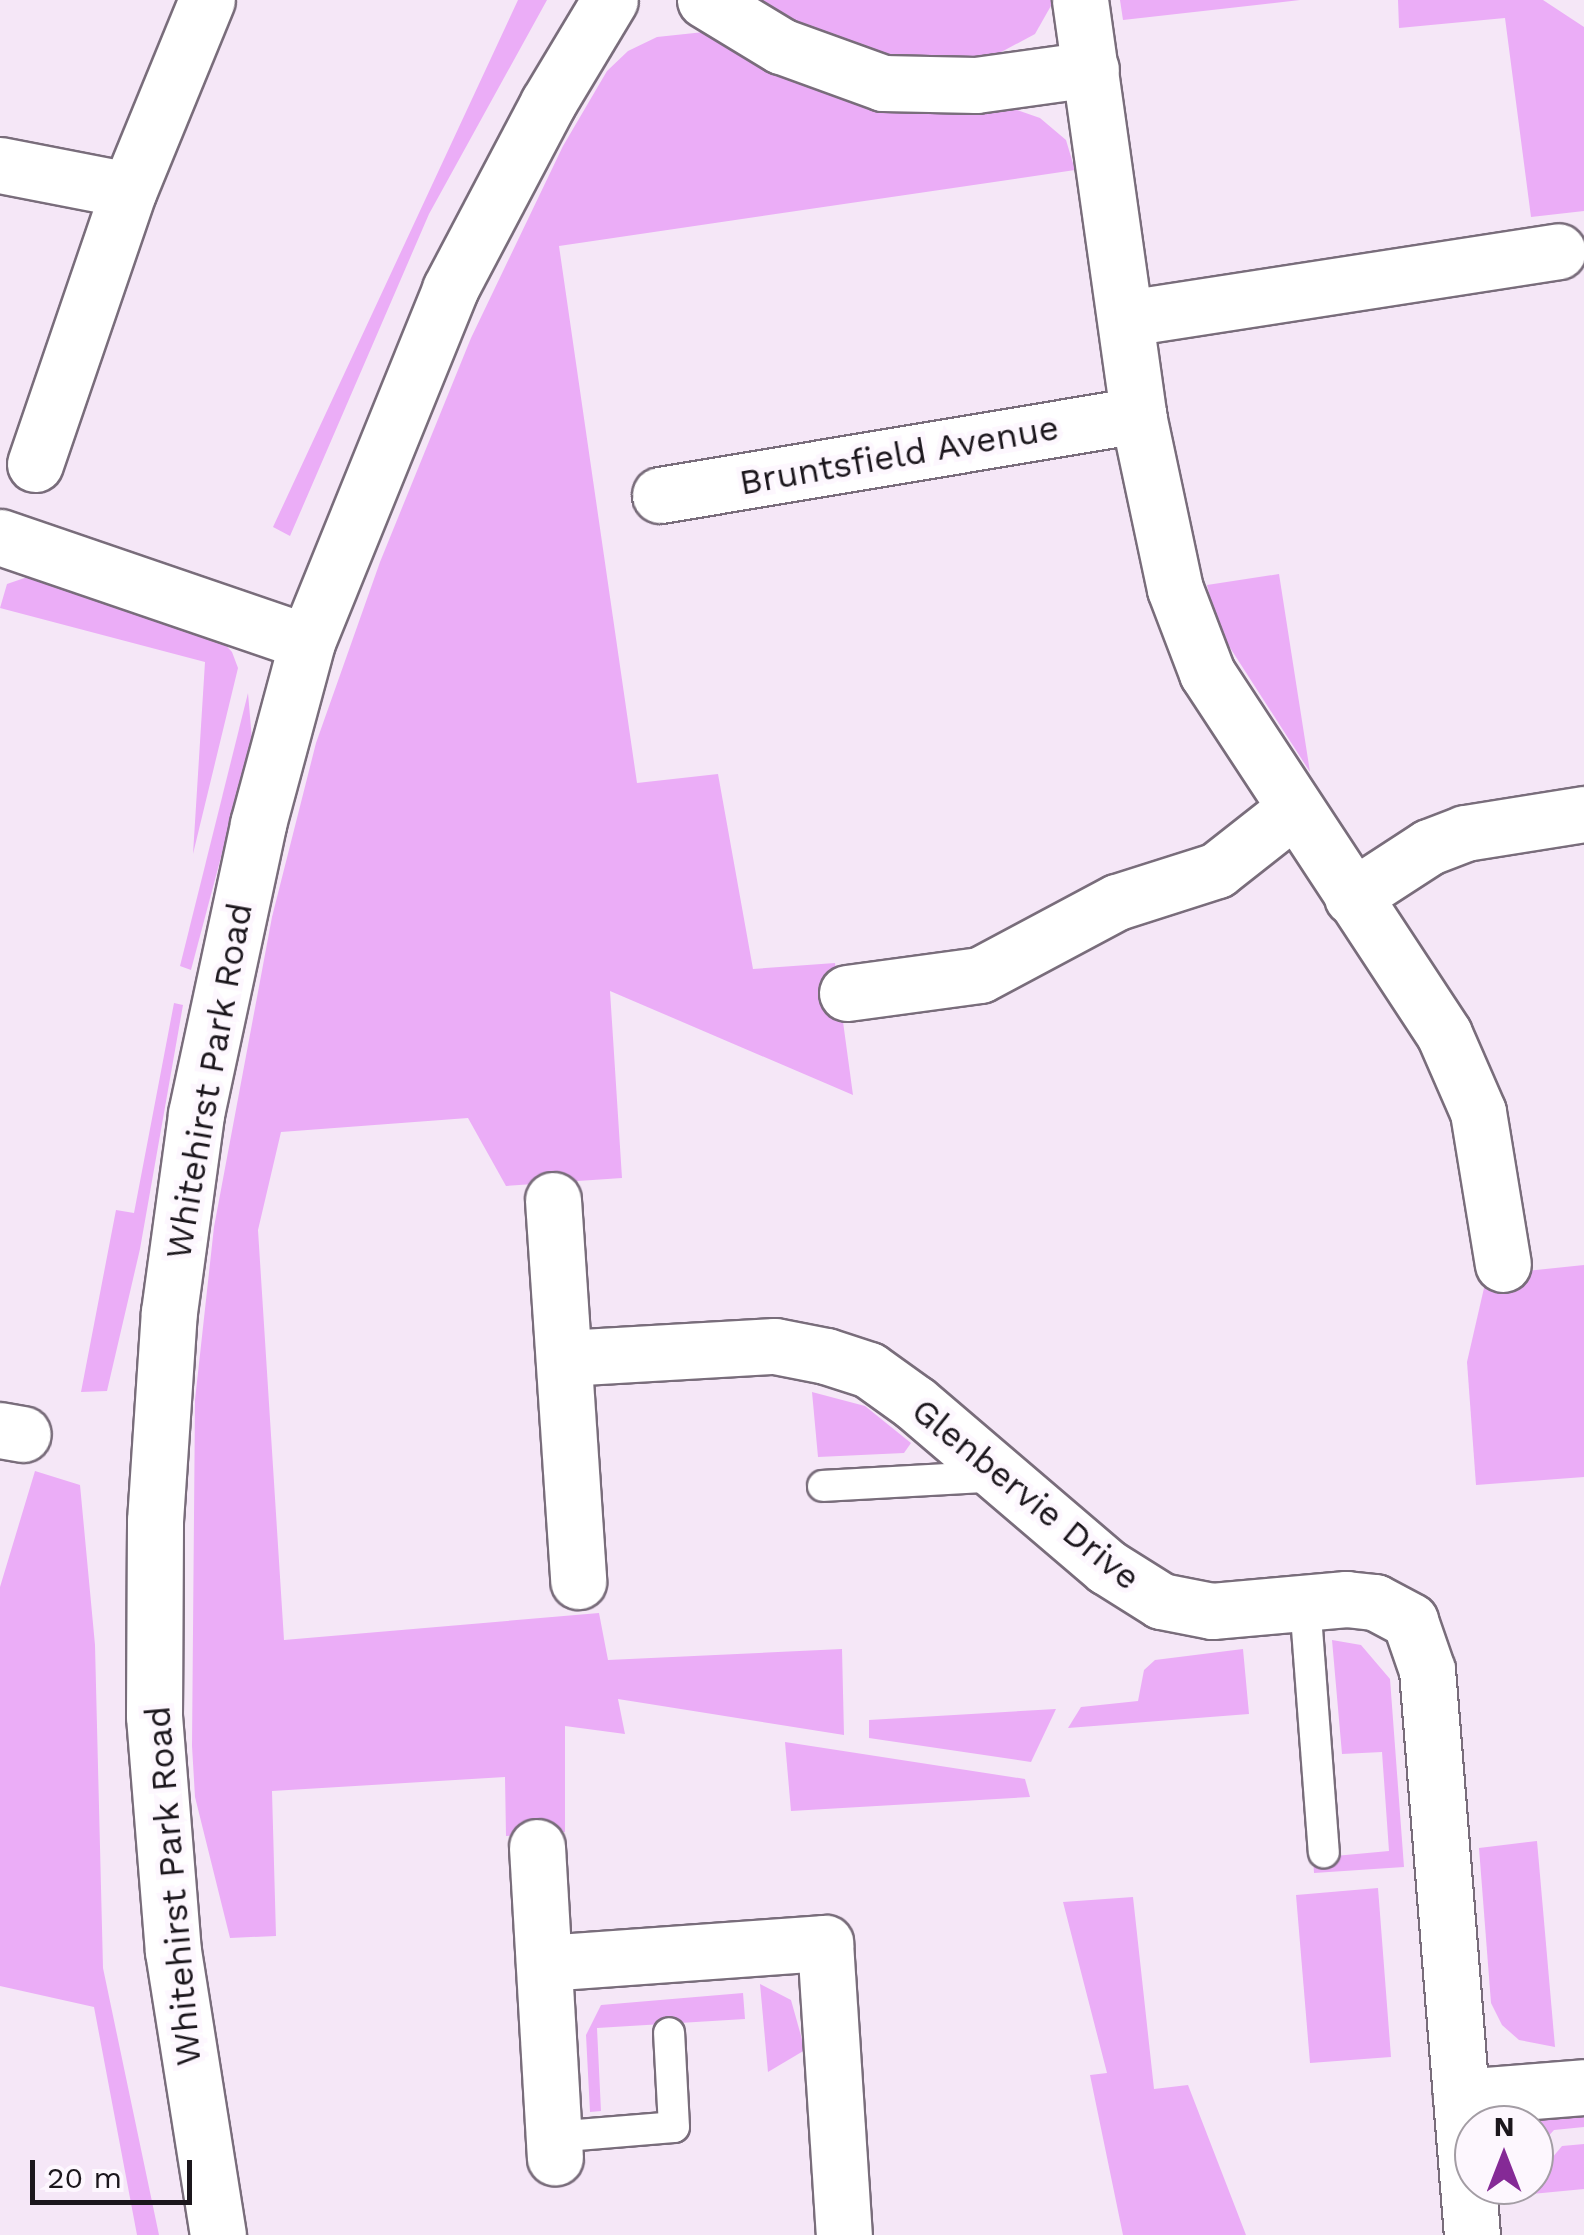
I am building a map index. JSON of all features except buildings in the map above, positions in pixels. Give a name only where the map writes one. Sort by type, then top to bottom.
[{"type":"street","points":[[35,464],[129,190],[207,0]]},
{"type":"street","name":"Whitehirst Park Road","points":[[218,2235],[173,1952],[154,1716],[156,1506],[169,1312],[196,1114],[258,824],[307,642],[450,290],[548,102],[610,0]]},
{"type":"street","points":[[705,0],[781,46],[884,84],[976,85],[1091,69]]},
{"type":"street","points":[[1080,0],[1138,415],[1175,589],[1206,673],[1292,811],[1444,1034],[1478,1112],[1503,1264]]},
{"type":"street","points":[[0,164],[129,190]]},
{"type":"street","points":[[1127,318],[1558,251]]},
{"type":"street","name":"Bruntsfield Avenue","points":[[660,496],[1138,415]]},
{"type":"street","points":[[0,536],[307,642]]},
{"type":"street","points":[[847,993],[980,976],[1117,902],[1218,870],[1292,811]]},
{"type":"street","points":[[1352,898],[1429,846],[1465,833],[1584,814]]},
{"type":"street","points":[[553,1200],[578,1581]]},
{"type":"street","name":"Glenbervie Drive","points":[[565,1358],[775,1346],[826,1356],[868,1370],[1004,1476],[1106,1567],[1161,1601],[1212,1611],[1304,1602],[1375,1602],[1410,1621],[1419,1639],[1472,2235]]},
{"type":"street","points":[[537,1846],[554,2147]]},
{"type":"street","points":[[544,1963],[825,1943],[844,2235]]},
{"type":"street","points":[[1460,2097],[1584,2087]]},
{"type":"lane","points":[[823,1486],[1004,1476]]},
{"type":"lane","points":[[1304,1602],[1324,1852]]},
{"type":"lane","points":[[554,2147],[674,2127],[669,2032]]},
{"type":"shaded area","points":[[518,0],[547,0],[429,214],[290,536],[273,527]]},
{"type":"shaded area","points":[[758,0],[1051,0],[1052,4],[1035,34],[990,58],[913,60],[820,37]]},
{"type":"shaded area","points":[[1120,0],[1300,0],[1123,20]]},
{"type":"shaded area","points":[[1398,0],[1543,0],[1584,27],[1584,211],[1531,217],[1505,18],[1399,28]]},
{"type":"shaded area","points":[[704,32],[818,90],[863,102],[1017,110],[1040,118],[1066,140],[1075,170],[559,246],[637,783],[718,774],[753,969],[835,963],[853,1095],[610,991],[622,1178],[506,1186],[468,1118],[281,1132],[258,1230],[284,1640],[599,1613],[608,1660],[842,1649],[844,1735],[618,1699],[625,1734],[565,1726],[565,1832],[506,1836],[505,1777],[272,1791],[276,1936],[230,1938],[195,1797],[195,1400],[214,1227],[272,917],[316,743],[380,562],[471,338],[563,146],[607,71],[628,51],[657,37]]},
{"type":"shaded area","points":[[39,573],[219,638],[232,652],[238,668],[193,854],[205,662],[0,608],[7,584]]},
{"type":"shaded area","points":[[1279,574],[1310,772],[1218,629],[1207,585]]},
{"type":"shaded area","points":[[248,693],[252,740],[191,970],[180,966]]},
{"type":"shaded area","points":[[174,1003],[183,1005],[140,1249],[107,1391],[81,1392],[116,1210],[134,1213]]},
{"type":"shaded area","points":[[1584,1265],[1584,1477],[1476,1485],[1467,1362],[1487,1275]]},
{"type":"shaded area","points":[[812,1392],[865,1406],[911,1443],[904,1453],[818,1457]]},
{"type":"shaded area","points":[[35,1471],[80,1485],[95,1645],[103,1968],[159,2235],[137,2235],[94,2007],[0,1986],[0,1587]]},
{"type":"shaded area","points":[[1332,1640],[1361,1645],[1390,1679],[1404,1867],[1314,1873],[1313,1858],[1389,1851],[1382,1752],[1342,1754]]},
{"type":"shaded area","points":[[1243,1649],[1249,1714],[1068,1728],[1081,1707],[1138,1701],[1144,1670],[1155,1660]]},
{"type":"shaded area","points":[[1056,1709],[1031,1762],[869,1738],[869,1720]]},
{"type":"shaded area","points":[[785,1742],[1025,1779],[1030,1797],[791,1811]]},
{"type":"shaded area","points":[[1537,1841],[1555,2047],[1519,2040],[1502,2025],[1491,2003],[1479,1848]]},
{"type":"shaded area","points":[[1378,1888],[1391,2057],[1310,2063],[1296,1895]]},
{"type":"shaded area","points":[[1133,1897],[1154,2089],[1188,2085],[1246,2235],[1123,2235],[1090,2075],[1107,2073],[1063,1902]]},
{"type":"shaded area","points":[[760,1984],[791,2000],[805,2050],[768,2072]]},
{"type":"shaded area","points":[[743,1993],[745,2019],[597,2028],[601,2111],[590,2112],[586,2035],[601,2005]]},
{"type":"shaded area","points":[[1584,2113],[1584,2127],[1554,2130],[1554,2116]]},
{"type":"shaded area","points":[[1584,2144],[1584,2189],[1554,2192],[1554,2156],[1562,2146]]}]
